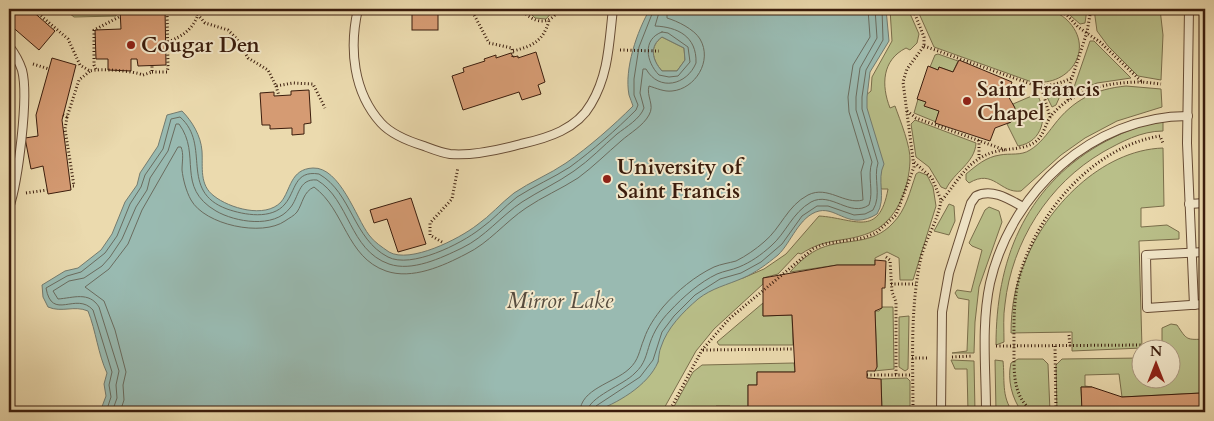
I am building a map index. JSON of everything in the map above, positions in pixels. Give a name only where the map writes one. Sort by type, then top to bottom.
[{"type":"lane","points":[[358,9],[354,36],[355,72],[363,96],[382,124],[412,142],[449,154],[471,153],[509,147],[550,137],[574,124],[591,105],[606,71],[613,9]]},
{"type":"lane","points":[[1189,9],[1189,204],[1193,253],[1194,305]]},
{"type":"lane","points":[[9,46],[16,54],[22,71],[24,97],[13,194],[9,208]]},
{"type":"lane","points":[[986,412],[987,299],[1000,251],[1023,207],[1053,171],[1101,138],[1157,117],[1188,116]]},
{"type":"lane","points":[[941,412],[943,305],[959,237],[971,203],[976,196],[989,193],[1006,197],[1023,207]]},
{"type":"lane","points":[[1189,204],[1205,203]]},
{"type":"lane","points":[[1205,252],[1146,255],[1147,308],[1205,304]]},
{"type":"path","points":[[33,9],[68,40],[80,65],[90,71]]},
{"type":"path","points":[[96,69],[94,65],[94,30],[119,17],[119,9]]},
{"type":"path","points":[[70,186],[74,186],[65,129],[65,116],[78,80],[96,69],[106,72],[134,71],[143,75],[152,72],[167,72],[166,9]]},
{"type":"path","points":[[193,9],[205,23],[228,30],[237,39],[248,58],[268,70],[279,96]]},
{"type":"path","points":[[472,9],[489,43],[506,46],[513,50],[537,43],[545,35],[549,21],[559,9]]},
{"type":"path","points":[[521,9],[533,20],[549,21]]},
{"type":"path","points":[[669,412],[702,350],[729,319],[786,272],[803,255],[824,244],[863,238],[887,225],[903,201],[914,171],[914,162],[903,82],[907,69],[924,46],[924,37],[913,9]]},
{"type":"path","points":[[1056,9],[1067,15],[1078,27],[1100,42],[1142,82]]},
{"type":"path","points":[[1068,100],[1067,92],[1087,32],[1091,9]]},
{"type":"path","points":[[168,42],[186,34],[193,27],[198,17]]},
{"type":"path","points":[[924,46],[1041,86],[1054,85],[1072,78]]},
{"type":"path","points":[[513,50],[513,57]]},
{"type":"path","points":[[626,50],[659,51]]},
{"type":"path","points":[[152,66],[152,72]]},
{"type":"path","points":[[913,412],[912,358],[916,284],[925,243],[941,200],[962,171],[979,158],[1005,150],[1024,147],[1037,140],[1050,117],[1068,100],[1110,83],[1142,82],[1161,84]]},
{"type":"path","points":[[276,86],[293,83],[313,84],[325,108]]},
{"type":"path","points":[[1041,86],[1050,117]]},
{"type":"path","points":[[907,111],[916,118],[1005,150]]},
{"type":"path","points":[[1034,412],[1023,404],[1018,394],[1014,375],[1014,317],[1019,278],[1034,238],[1056,205],[1079,180],[1118,152],[1151,137],[1160,136],[1163,143]]},
{"type":"path","points":[[979,140],[979,158]]},
{"type":"path","points":[[442,242],[430,235],[430,223],[452,199],[460,159],[471,153]]},
{"type":"path","points":[[914,162],[932,178],[941,200]]},
{"type":"path","points":[[13,194],[47,190]]},
{"type":"path","points":[[886,257],[890,260],[892,292],[896,302],[896,374]]},
{"type":"path","points":[[891,284],[916,284]]},
{"type":"path","points":[[1069,335],[1070,346]]},
{"type":"path","points":[[996,346],[1132,345]]},
{"type":"path","points":[[1055,346],[1056,412]]},
{"type":"path","points":[[702,350],[793,349]]},
{"type":"path","points":[[952,357],[974,356]]},
{"type":"path","points":[[912,358],[931,358]]},
{"type":"path","points":[[867,374],[912,375]]},
{"type":"green space","points":[[64,9],[117,9],[116,16],[74,17]]},
{"type":"green space","points":[[526,9],[555,9],[546,19],[535,18]]},
{"type":"green space","points":[[890,9],[908,9],[919,34],[917,43],[910,50],[906,48],[892,59],[886,74],[885,91],[887,99],[890,108],[895,106],[905,133],[910,155],[909,171],[904,193],[894,213],[879,228],[869,233],[819,245],[801,254],[798,253],[778,274],[763,278],[763,284],[714,329],[696,351],[662,412],[593,412],[644,381],[658,362],[656,340],[701,287],[743,278],[764,269],[786,254],[819,216],[863,222],[871,220],[878,215],[884,205],[888,189],[882,189],[874,183],[865,96],[871,91],[872,77],[892,41]]},
{"type":"green space","points":[[917,9],[1047,9],[1065,18],[1076,31],[1079,43],[1078,54],[1074,65],[1056,79],[1043,82],[1029,81],[934,47]]},
{"type":"green space","points":[[1063,9],[1087,9],[1085,23],[1080,24]]},
{"type":"green space","points":[[1094,9],[1160,9],[1163,35],[1161,80],[1138,76],[1108,46],[1097,31]]},
{"type":"green space","points":[[662,37],[684,48],[685,60],[677,71],[662,71],[654,58],[655,45]]},
{"type":"green space","points":[[1090,41],[1094,41],[1131,78],[1097,83],[1072,93]]},
{"type":"green space","points":[[938,54],[958,61],[953,72],[939,67],[938,70],[930,67],[935,55]]},
{"type":"green space","points":[[1126,86],[1161,89],[1162,107],[1117,121],[1085,138],[1061,155],[1021,191],[1008,189],[985,178],[969,183],[966,180],[966,174],[986,160],[1000,155],[1027,152],[1034,148],[1061,116],[1077,102],[1104,90]]},
{"type":"green space","points":[[1064,87],[1056,105],[1052,107],[1044,91]]},
{"type":"green space","points":[[1034,95],[1038,96],[1043,112],[1041,127],[1033,139],[1026,144],[1018,146],[1007,124],[1011,122],[1015,109],[1013,104]]},
{"type":"green space","points":[[918,99],[926,102],[925,105],[939,111],[936,122],[914,113]]},
{"type":"green space","points":[[915,120],[976,143],[972,156],[946,189],[941,187],[929,167],[916,157],[911,124]]},
{"type":"green space","points":[[1163,122],[1163,131],[1155,131],[1131,138],[1117,144],[1083,165],[1050,198],[1036,217],[1016,259],[1009,281],[1005,304],[1004,342],[996,345],[997,314],[1009,256],[1019,230],[1033,205],[1051,183],[1073,163],[1099,145],[1130,130]]},
{"type":"green space","points":[[1163,148],[1164,206],[1141,208],[1141,227],[1167,225],[1179,232],[1179,239],[1139,241],[1142,338],[1132,338],[1132,348],[1072,351],[1072,332],[1011,333],[1014,297],[1019,279],[1034,242],[1047,222],[1079,186],[1098,171],[1118,159],[1140,151]]},
{"type":"green space","points":[[919,172],[927,175],[933,187],[936,206],[913,280],[900,280],[899,258],[887,252],[875,258],[875,265],[837,265],[790,272],[804,258],[821,248],[868,238],[885,230],[901,212],[916,174]]},
{"type":"green space","points":[[949,204],[954,206],[955,221],[949,235],[934,231]]},
{"type":"green space","points":[[989,207],[999,211],[1002,222],[979,287],[974,353],[952,353],[967,351],[969,300],[958,298],[955,293],[957,290],[971,292],[982,250],[969,243],[985,210]]},
{"type":"green space","points":[[763,303],[763,316],[792,315],[793,345],[719,345],[717,342]]},
{"type":"green space","points":[[882,307],[893,307],[894,369],[874,371],[877,367],[875,311],[879,311]]},
{"type":"green space","points":[[909,316],[908,369],[905,371],[899,367],[899,317]]},
{"type":"green space","points":[[1171,324],[1177,325],[1188,338],[1205,339],[1205,390],[1201,393],[1122,397],[1119,374],[1085,375],[1085,386],[1092,387],[1081,387],[1082,407],[1073,412],[1057,412],[1056,365],[1062,359],[1132,358],[1132,388],[1182,388],[1182,338],[1162,338],[1162,328]]},
{"type":"green space","points":[[1018,359],[1043,359],[1048,364],[1050,412],[1022,412],[1018,407],[1011,389],[1010,369],[1011,363]]},
{"type":"green space","points":[[951,360],[974,361],[975,412],[968,412],[967,369],[955,369]]},
{"type":"green space","points":[[995,360],[1003,361],[1005,394],[1013,412],[996,412]]},
{"type":"green space","points":[[794,363],[795,372],[757,372],[757,385],[748,385],[748,412],[731,412],[730,406],[716,406],[715,412],[671,412],[693,372],[702,365]]},
{"type":"green space","points":[[907,378],[910,381],[910,412],[882,412],[881,379]]},
{"type":"water","name":"Mirror Lake","points":[[650,9],[886,9],[889,41],[870,72],[867,97],[867,108],[884,164],[881,176],[881,202],[877,214],[867,219],[859,220],[832,212],[819,211],[806,218],[783,250],[770,262],[747,276],[709,292],[692,304],[667,333],[660,349],[658,362],[647,379],[621,399],[593,412],[100,412],[106,396],[104,384],[107,373],[88,311],[48,307],[43,297],[42,285],[65,271],[78,268],[101,250],[112,234],[125,202],[137,185],[140,173],[158,146],[167,115],[182,111],[198,134],[202,151],[204,181],[209,192],[214,196],[238,208],[257,211],[266,210],[281,202],[295,176],[300,172],[313,168],[323,170],[339,184],[369,235],[376,242],[389,252],[398,255],[409,255],[447,243],[469,231],[514,193],[575,157],[633,106],[629,95],[628,74],[636,39]],"holes":[[[662,37],[684,48],[685,60],[677,71],[662,71],[653,53],[658,41]]]},
{"type":"building","points":[[9,9],[30,9],[55,31],[39,50],[9,24]]},
{"type":"building","name":"Cougar Den","points":[[120,9],[165,9],[166,65],[138,66],[137,59],[131,59],[131,71],[108,70],[108,59],[96,59],[95,30],[121,29]]},
{"type":"building","points":[[412,9],[438,9],[438,30],[412,30]]},
{"type":"building","points":[[536,52],[545,82],[538,85],[541,94],[522,100],[519,92],[463,110],[452,76],[464,72],[463,68],[485,61],[484,59],[496,55],[496,58],[511,53],[513,57],[518,56],[518,58]]},
{"type":"building","points":[[52,58],[76,65],[62,120],[71,190],[48,194],[43,166],[31,169],[25,138],[38,136],[36,115]]},
{"type":"building","name":"Saint Francis Chapel","points":[[959,60],[1012,82],[1007,94],[1015,108],[1011,122],[995,128],[990,141],[935,123],[939,111],[924,106],[926,102],[917,99],[928,66],[938,70],[939,67],[953,72]]},
{"type":"building","points":[[309,90],[311,123],[304,124],[304,134],[292,135],[292,128],[270,129],[270,125],[262,125],[260,93],[274,92],[274,96],[291,95],[291,91]]},
{"type":"building","points":[[411,198],[426,244],[398,252],[387,219],[374,223],[370,210]]},
{"type":"building","points":[[875,260],[886,261],[885,288],[882,288],[882,308],[875,311],[877,367],[875,371],[867,371],[867,378],[881,379],[882,412],[748,412],[748,385],[757,385],[757,372],[795,372],[792,315],[763,316],[763,278],[837,265],[875,265]]},
{"type":"building","points":[[1081,387],[1092,387],[1122,397],[1201,393],[1205,390],[1205,412],[1082,412]]},
{"type":"place","name":"Cougar Den","points":[[131,45]]},
{"type":"place","name":"Saint Francis Chapel","points":[[967,101]]},
{"type":"place","name":"University of Saint Francis","points":[[607,179]]}]
